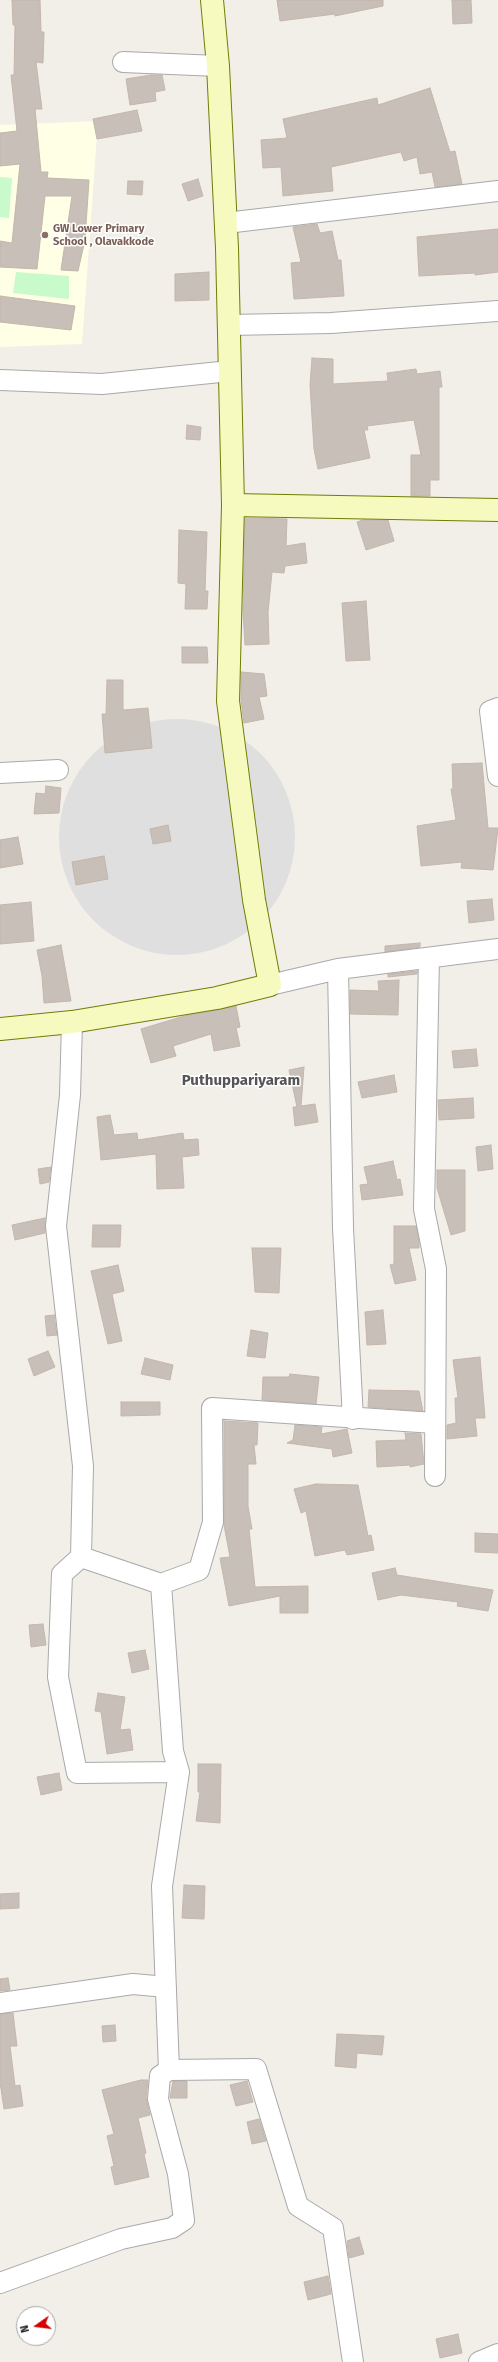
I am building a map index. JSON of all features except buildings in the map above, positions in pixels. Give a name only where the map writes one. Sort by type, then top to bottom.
[{"type":"street","points":[[212,0],[218,66],[226,224],[229,325],[233,505],[228,701],[254,900],[270,986]]},
{"type":"street","points":[[123,62],[218,66]]},
{"type":"street","points":[[226,224],[498,191]]},
{"type":"street","points":[[229,325],[331,323],[498,311]]},
{"type":"street","points":[[0,380],[102,384],[230,372]]},
{"type":"street","points":[[233,505],[498,510]]},
{"type":"street","points":[[498,708],[490,711],[498,776]]},
{"type":"street","points":[[0,773],[58,770]]},
{"type":"street","points":[[0,1029],[72,1022],[217,998],[338,969],[498,949]]},
{"type":"street","points":[[428,958],[424,1209],[436,1269],[434,1423],[435,1476]]},
{"type":"street","points":[[338,969],[343,1228],[353,1419]]},
{"type":"street","points":[[72,1022],[70,1095],[56,1226],[83,1466],[82,1557],[62,1574],[58,1677],[77,1774],[179,1772]]},
{"type":"street","points":[[82,1557],[161,1584],[199,1570],[213,1522],[212,1408],[353,1419],[434,1423]]},
{"type":"street","points":[[161,1584],[173,1751],[179,1772],[162,1886],[169,2070]]},
{"type":"street","points":[[0,2003],[133,1984],[166,1987]]},
{"type":"street","points":[[0,2283],[121,2239],[172,2228],[184,2220],[178,2174],[158,2099],[160,2076],[169,2070],[256,2069],[298,2206],[333,2228],[353,2362]]},
{"type":"street","points":[[480,2362],[498,2354]]},
{"type":"shaded area","name":"GW Lower Primary School , Olavakkode","points":[[98,121],[82,344],[0,347],[0,125]]},
{"type":"shaded area","points":[[165,719],[189,719],[211,724],[233,733],[261,753],[275,771],[286,792],[293,814],[295,837],[293,860],[286,882],[275,903],[261,921],[233,941],[211,950],[189,955],[165,955],[143,950],[121,941],[93,921],[73,893],[64,871],[59,849],[59,825],[64,803],[73,781],[93,753],[121,733],[143,724]]},
{"type":"green space","points":[[0,177],[12,178],[9,218],[0,217]]},
{"type":"green space","points":[[16,272],[69,276],[69,299],[13,293]]},
{"type":"place","name":"GW Lower Primary School , Olavakkode","points":[[45,235]]},
{"type":"district","name":"Puthuppariyaram","points":[[241,1081]]}]
